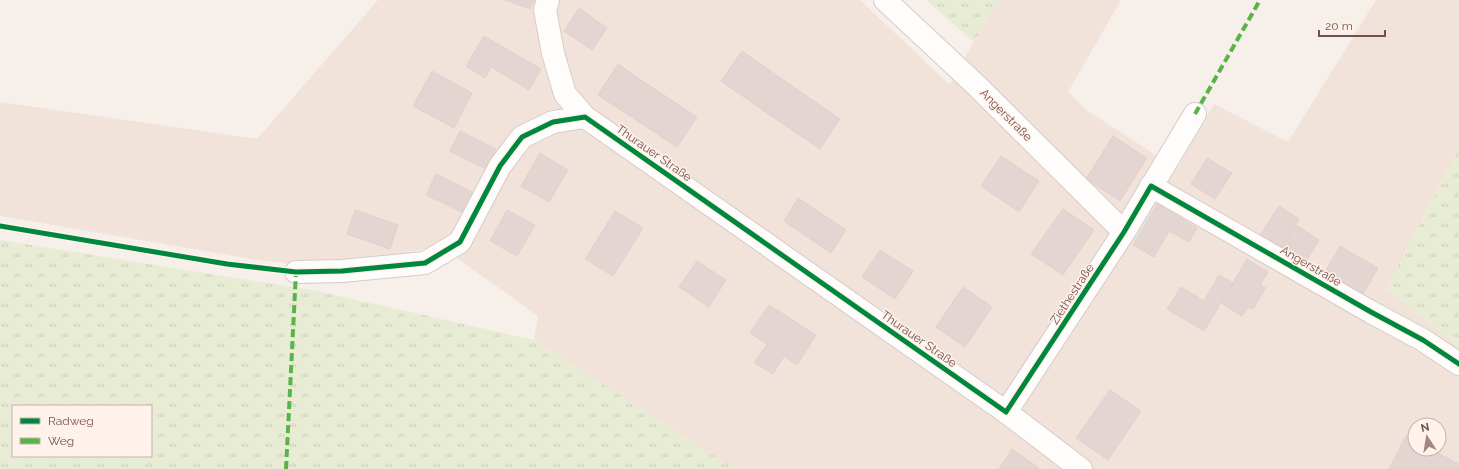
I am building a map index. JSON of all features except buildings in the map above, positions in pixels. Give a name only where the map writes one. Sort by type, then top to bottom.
[{"type":"street","name":"Thurauer Straße","points":[[548,0],[545,10],[553,52],[565,94],[585,117],[1006,412],[1081,469]]},
{"type":"street","name":"Angerstraße","points":[[885,0],[976,85],[1124,232]]},
{"type":"street","name":"Ziethestraße","points":[[1006,412],[1124,232],[1195,114]]},
{"type":"street","points":[[296,272],[342,271],[425,263],[460,242],[500,166],[522,137],[552,122],[585,117]]},
{"type":"street","name":"Angerstraße","points":[[1151,186],[1364,308],[1423,340],[1459,364]]},
{"type":"shaded area","points":[[378,0],[860,0],[950,85],[996,0],[1121,0],[1068,92],[1085,109],[1177,169],[1214,104],[1288,142],[1376,0],[1459,0],[1459,149],[1386,289],[1459,346],[1459,469],[709,469],[534,340],[538,316],[440,246],[367,261],[290,264],[258,260],[0,216],[0,102],[257,139]]},
{"type":"green space","points":[[926,0],[999,0],[974,42]]},
{"type":"green space","points":[[1459,149],[1459,346],[1386,289]]},
{"type":"green space","points":[[0,240],[317,291],[534,340],[735,469],[0,469]]},
{"type":"marked path","points":[[1195,114],[1260,0]]},
{"type":"marked path","points":[[286,469],[296,272],[292,272]]},
{"type":"cycle path","points":[[0,226],[227,264],[296,272],[342,271],[425,263],[460,242],[500,166],[522,137],[553,122],[585,117],[1006,412],[1124,232],[1151,186],[1371,312],[1423,340],[1459,364]]}]
